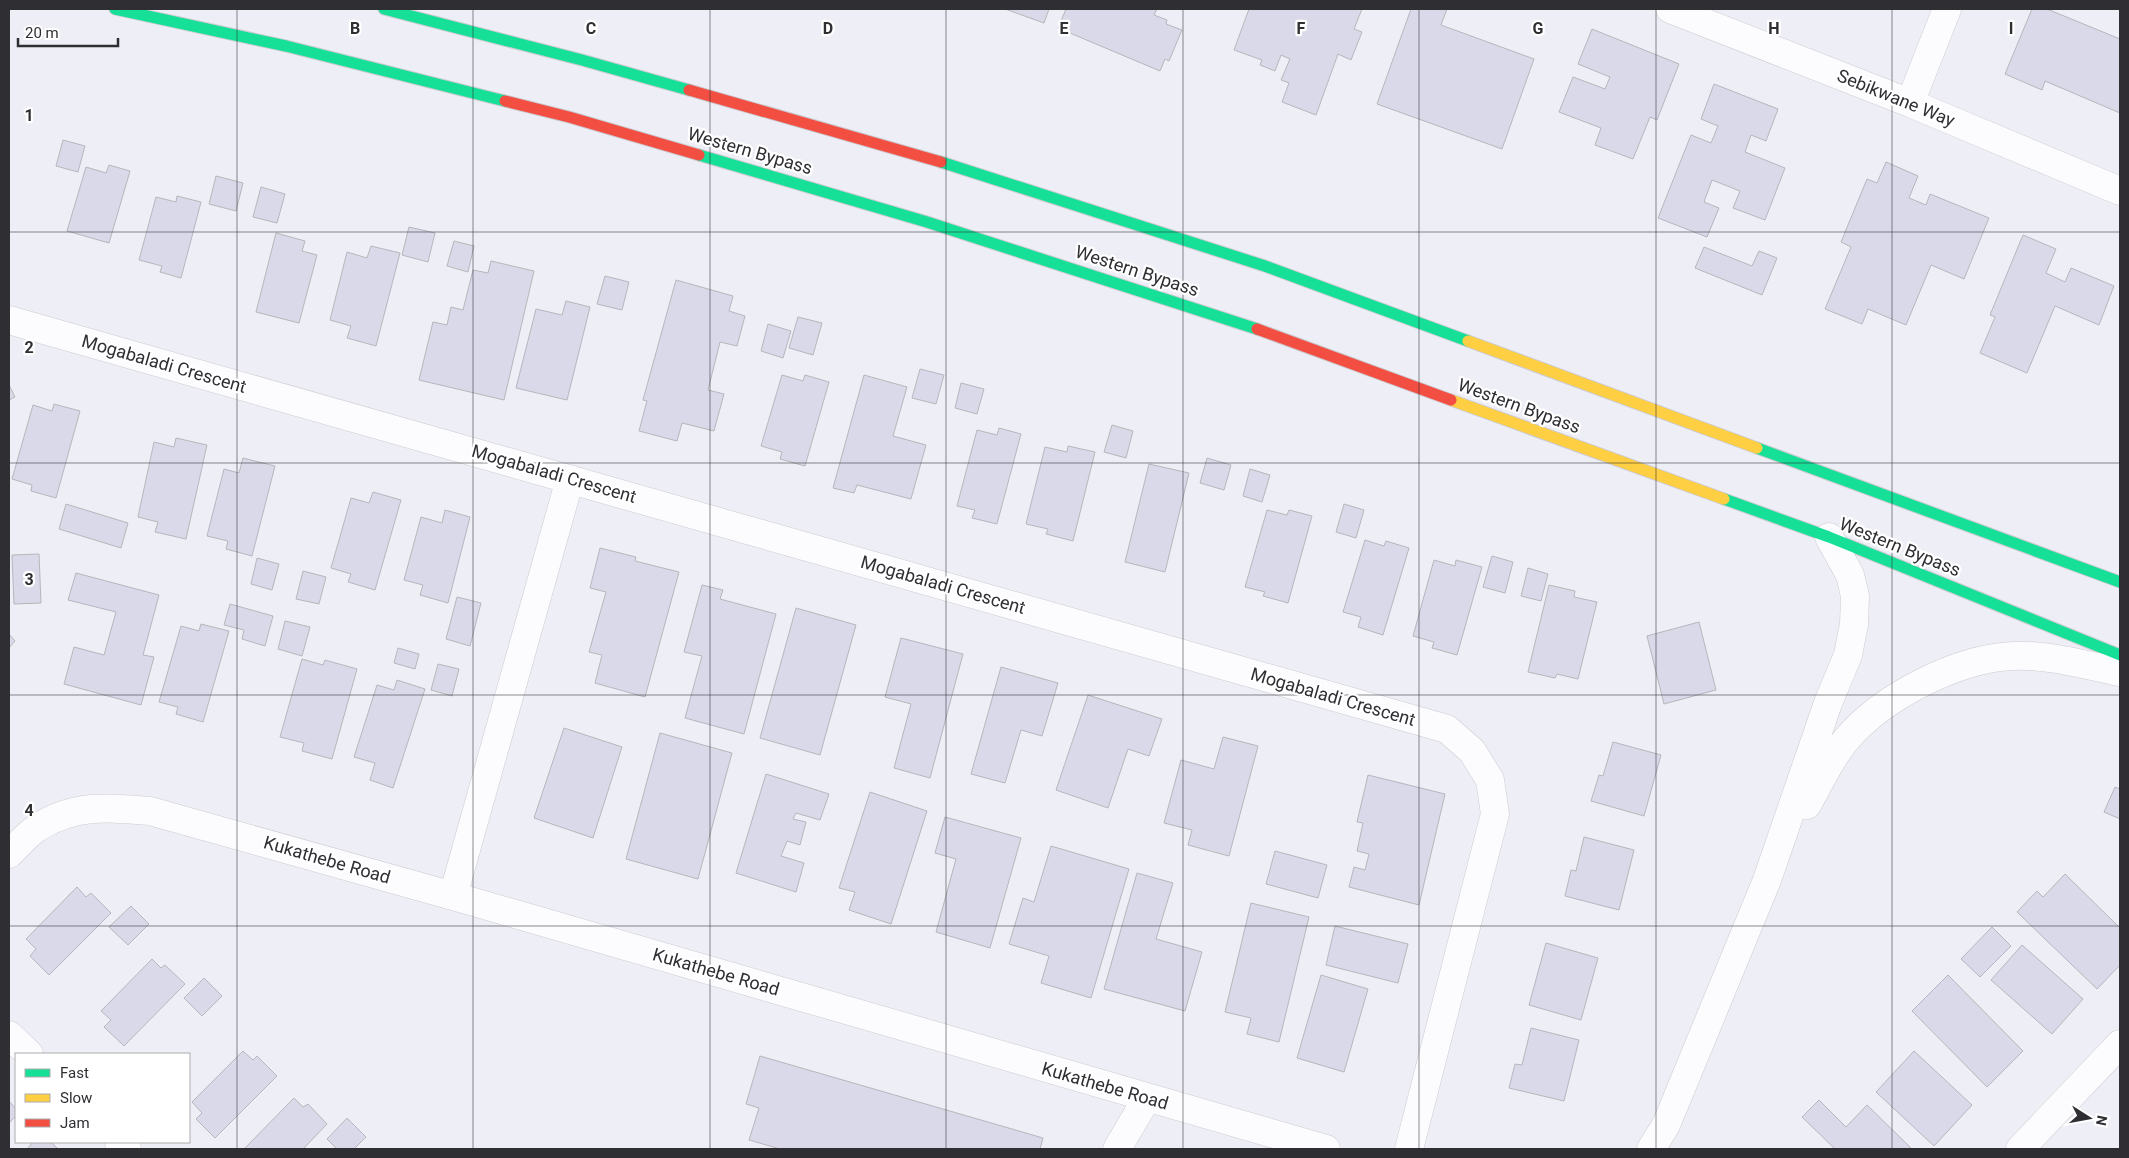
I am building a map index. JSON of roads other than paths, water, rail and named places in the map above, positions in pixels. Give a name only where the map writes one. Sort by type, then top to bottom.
[{"type":"highway","name":"Western Bypass","points":[[115,9],[286,46],[569,117],[927,222],[1243,324],[1829,537],[2120,655]]},
{"type":"highway","points":[[384,9],[582,60],[952,165],[1265,266],[2120,582]]},
{"type":"street","name":"Sebikwane Way","points":[[1670,9],[1910,103],[2120,191]]},
{"type":"street","points":[[1910,103],[1947,9]]},
{"type":"street","name":"Mogabaladi Crescent","points":[[9,320],[1447,729],[1472,751],[1490,780],[1495,814],[1409,1149]]},
{"type":"street","points":[[454,896],[570,479]]},
{"type":"street","points":[[1651,1149],[1666,1125],[1767,880],[1828,704],[1848,654],[1854,624],[1855,596],[1850,574],[1829,537]]},
{"type":"street","points":[[1767,880],[1824,774],[1846,740],[1874,713],[1913,688],[1963,665],[2011,656],[2050,657],[2120,672]]},
{"type":"street","name":"Kukathebe Road","points":[[9,854],[37,828],[69,813],[104,806],[150,811],[454,896],[1326,1149]]},
{"type":"street","points":[[9,1035],[28,1053]]},
{"type":"street","points":[[2020,1149],[2120,1044]]},
{"type":"street","points":[[1117,1149],[1147,1098]]}]
